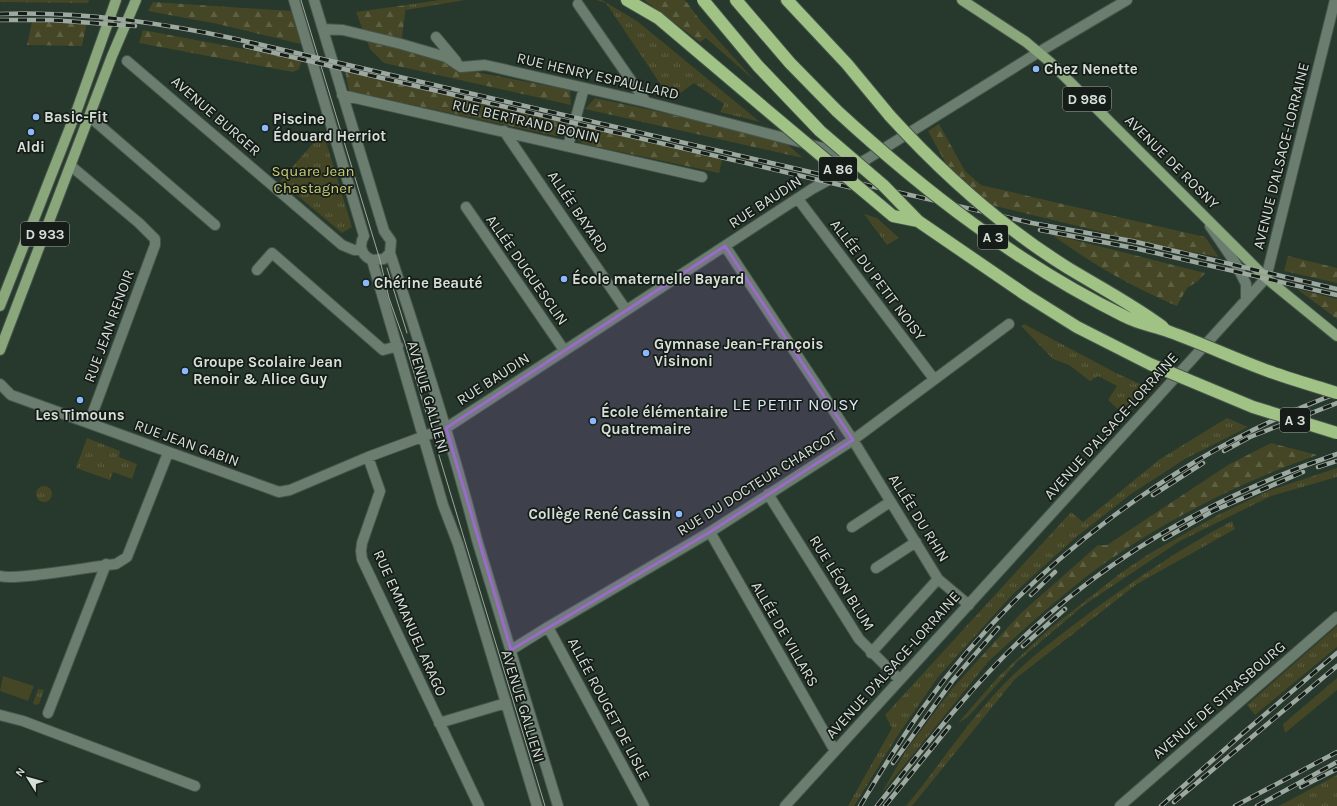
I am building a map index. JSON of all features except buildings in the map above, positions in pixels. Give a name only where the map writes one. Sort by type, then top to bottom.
[{"type":"highway","name":"A 86","points":[[627,0],[658,18],[893,216],[918,221]]},
{"type":"highway","name":"A 3","points":[[703,0],[758,66],[810,120],[883,185],[918,221],[1026,295],[1077,327],[1150,364],[1253,407],[1337,433]]},
{"type":"highway","name":"A 3","points":[[736,0],[790,63],[838,111],[916,181],[960,215],[1050,274],[1097,302],[1142,324],[1169,332],[1270,372],[1337,393]]},
{"type":"highway","points":[[787,0],[847,64],[890,116],[918,146],[965,191],[1016,232],[1068,268],[1136,307],[1169,332]]},
{"type":"main road","name":"D 933","points":[[0,306],[78,106],[116,0]]},
{"type":"main road","name":"AVENUE DE ROSNY","points":[[962,0],[1039,52],[1266,278],[1337,336]]},
{"type":"main road","name":"D 933","points":[[0,350],[112,56],[136,1]]},
{"type":"street","points":[[294,0],[364,236]]},
{"type":"street","name":"AVENUE GALLIENI","points":[[314,0],[384,231],[391,241],[390,253],[446,428],[558,806]]},
{"type":"street","name":"RUE BAUDIN","points":[[423,436],[446,428],[798,199],[838,174],[867,159],[1039,52],[1127,0]]},
{"type":"street","name":"AVENUE D'ALSACE-LORRAINE","points":[[785,806],[1266,278],[1335,0]]},
{"type":"street","points":[[578,4],[646,102]]},
{"type":"street","points":[[323,29],[343,30],[401,44],[446,57],[461,67]]},
{"type":"street","points":[[436,37],[461,67]]},
{"type":"street","name":"AVENUE BURGER","points":[[127,61],[342,245],[354,250],[362,250]]},
{"type":"street","name":"RUE HENRY ESPAULLARD","points":[[461,67],[485,65],[646,102],[867,159]]},
{"type":"street","points":[[568,146],[584,88]]},
{"type":"street","name":"RUE BERTRAND BONIN","points":[[342,95],[702,177]]},
{"type":"street","points":[[90,117],[215,225]]},
{"type":"street","name":"ALLÉE BAYARD","points":[[504,131],[626,310]]},
{"type":"street","name":"RUE JEAN RENOIR","points":[[71,166],[145,229],[154,239],[155,245],[89,423]]},
{"type":"street","name":"ALLÉE DU PETIT NOISY","points":[[798,199],[934,379]]},
{"type":"street","name":"ALLÉE DUGUESCLIN","points":[[466,207],[564,350]]},
{"type":"street","points":[[1201,212],[1236,264],[1246,284],[1246,300]]},
{"type":"street","points":[[362,250],[361,243],[364,236],[371,231],[384,231]]},
{"type":"street","name":"ALLÉE DU RHIN","points":[[725,246],[853,440],[938,579],[969,604]]},
{"type":"street","name":"AVENUE GALLIENI","points":[[362,250],[365,256],[372,260],[398,346],[402,367],[537,806]]},
{"type":"street","points":[[257,270],[272,253],[383,350],[398,346]]},
{"type":"street","points":[[372,260],[384,259],[390,253]]},
{"type":"street","name":"RUE DU DOCTEUR CHARCOT","points":[[511,650],[548,626],[710,532],[853,440],[1009,324]]},
{"type":"street","name":"RUE JEAN GABIN","points":[[0,384],[11,395],[279,492],[290,490],[368,457]]},
{"type":"street","points":[[368,457],[423,436]]},
{"type":"street","points":[[0,576],[28,575],[106,564],[116,564],[129,553],[168,453]]},
{"type":"street","name":"RUE EMMANUEL ARAGO","points":[[368,457],[380,491],[362,543],[362,559],[479,806]]},
{"type":"street","name":"RUE LÉON BLUM","points":[[768,494],[859,639],[871,653],[900,680]]},
{"type":"street","points":[[852,526],[890,502]]},
{"type":"street","name":"ALLÉE DE VILLARS","points":[[710,532],[835,751]]},
{"type":"street","points":[[876,568],[916,542]]},
{"type":"street","points":[[48,713],[106,564]]},
{"type":"street","points":[[871,653],[938,579]]},
{"type":"street","name":"AVENUE DE STRASBOURG","points":[[1120,806],[1337,617]]},
{"type":"street","name":"ALLÉE ROUGET DE LISLE","points":[[548,626],[644,806]]},
{"type":"street","points":[[439,723],[506,703]]},
{"type":"street","points":[[0,715],[23,721],[195,786]]},
{"type":"highlighted area","points":[[725,246],[853,440],[710,532],[511,650],[446,428]]},
{"type":"green space","points":[[0,0],[89,0],[88,3],[0,2]]},
{"type":"green space","points":[[439,0],[465,0],[406,10],[406,5]]},
{"type":"green space","points":[[596,0],[602,0],[637,21],[760,122],[720,112],[724,104],[694,83],[671,100],[606,3]]},
{"type":"green space","points":[[644,0],[685,0],[700,20],[755,81],[706,38],[700,42]]},
{"type":"green space","points":[[153,2],[292,11],[301,44],[218,24],[148,11]]},
{"type":"green space","points":[[406,5],[401,46],[460,58],[476,72],[570,90],[571,105],[384,63],[370,49],[356,12]]},
{"type":"green space","points":[[32,22],[87,22],[82,46],[27,45]]},
{"type":"green space","points":[[143,30],[302,60],[299,69],[293,72],[139,43]]},
{"type":"green space","points":[[345,71],[569,122],[565,133],[556,136],[349,91]]},
{"type":"green space","points":[[595,98],[780,138],[803,158],[585,109]]},
{"type":"green space","points":[[939,124],[965,171],[981,185],[1205,237],[1219,257],[1164,247],[991,205],[949,169],[928,131]]},
{"type":"green space","points":[[581,126],[722,160],[719,173],[584,144],[578,140]]},
{"type":"green space","name":"Square Jean Chastagner","points":[[323,132],[352,227],[342,233],[280,181]]},
{"type":"green space","points":[[864,214],[877,218],[899,238],[887,245]]},
{"type":"green space","points":[[1051,234],[1205,273],[1198,281],[1187,288],[1177,306],[1112,274]]},
{"type":"green space","points":[[1288,256],[1337,268],[1337,283],[1284,271]]},
{"type":"green space","points":[[1297,289],[1337,299],[1337,319]]},
{"type":"green space","points":[[1024,324],[1116,373],[1147,387],[1121,412],[1108,400],[1117,386],[1098,376],[1090,381],[1069,365],[1053,359],[1021,326]]},
{"type":"green space","points":[[1227,418],[1248,427],[1185,459],[1131,494],[1075,538],[1013,594],[938,677],[898,735],[854,806],[848,806],[892,728],[885,715],[1071,512],[1083,522],[1160,459]]},
{"type":"green space","points":[[87,438],[120,451],[119,457],[137,464],[132,479],[113,472],[110,480],[76,468]]},
{"type":"green space","points":[[1271,443],[1317,455],[1229,491],[1144,537],[1091,573],[1038,616],[988,662],[980,658],[1021,613],[1098,545],[1107,545],[1228,465]]},
{"type":"green space","points":[[1337,468],[1337,477],[1271,496],[1180,541],[1084,605],[1018,661],[968,717],[958,723],[999,676],[1048,630],[1122,572],[1152,552],[1220,514],[1268,491]]},
{"type":"green space","points":[[41,486],[47,486],[52,491],[50,500],[47,502],[41,502],[36,497],[36,491]]},
{"type":"green space","points":[[1232,521],[1235,529],[1137,584],[1015,679],[912,806],[906,806],[978,713],[1004,684],[1024,665],[1088,614],[1123,589],[1176,553]]},
{"type":"green space","points":[[1337,626],[1337,647],[1255,715],[1247,705]]},
{"type":"green space","points":[[980,658],[988,662],[881,794],[907,749],[952,689]]},
{"type":"green space","points":[[3,676],[34,686],[28,701],[0,691]]},
{"type":"green space","points":[[1337,678],[1337,690],[1285,733],[1283,724]]},
{"type":"green space","points":[[38,689],[44,690],[39,704],[35,705],[33,703]]},
{"type":"green space","points":[[1337,775],[1337,806],[1279,806]]},
{"type":"tram line","points":[[301,0],[380,260],[389,298],[405,343],[545,806]]},
{"type":"tram line","points":[[387,268],[407,333]]},
{"type":"railway","points":[[0,14],[60,14],[89,16],[148,23],[207,33],[1032,223],[1132,241],[1337,289]]},
{"type":"railway","points":[[0,20],[51,20],[135,26]]},
{"type":"railway","points":[[245,46],[857,189]]},
{"type":"railway","points":[[1040,230],[1134,248],[1337,295]]},
{"type":"railway","points":[[860,806],[890,757],[923,708],[963,656],[1008,608],[1056,562],[1108,520],[1162,482],[1218,448],[1277,419],[1337,393]]},
{"type":"railway","points":[[1224,451],[1250,437],[1337,403]]},
{"type":"railway","points":[[877,806],[968,695],[1007,653],[1062,603],[1135,550],[1173,527],[1253,487],[1295,469],[1337,454]]},
{"type":"railway","points":[[1318,467],[1337,461]]},
{"type":"railway","points":[[1153,495],[1203,463]]},
{"type":"railway","points":[[1164,539],[1213,511],[1303,472]]},
{"type":"railway","points":[[1031,595],[1055,572]]},
{"type":"railway","points":[[1023,646],[1065,609]]},
{"type":"railway","points":[[893,763],[953,680],[998,628]]},
{"type":"railway","points":[[1161,806],[1337,653]]},
{"type":"railway","points":[[1174,802],[1337,666]]},
{"type":"railway","points":[[885,806],[949,727]]},
{"type":"railway","points":[[1235,806],[1337,752]]},
{"type":"railway","points":[[1257,806],[1337,762]]},
{"type":"railway","points":[[1301,787],[1337,769]]},
{"type":"place","name":"Chez Nenette","points":[[1036,69]]},
{"type":"place","name":"Basic-Fit","points":[[36,117]]},
{"type":"place","name":"Piscine Édouard Herriot","points":[[265,128]]},
{"type":"place","name":"Aldi","points":[[31,132]]},
{"type":"place","name":"École maternelle Bayard","points":[[564,279]]},
{"type":"place","name":"Chérine Beauté","points":[[366,283]]},
{"type":"place","name":"Gymnase Jean-François Visinoni","points":[[646,353]]},
{"type":"place","name":"Groupe Scolaire Jean Renoir & Alice Guy","points":[[185,371]]},
{"type":"place","name":"Les Timouns","points":[[80,400]]},
{"type":"place","name":"École élémentaire Quatremaire","points":[[593,421]]},
{"type":"place","name":"Collège René Cassin","points":[[679,514]]},
{"type":"district","name":"LE PETIT NOISY","points":[[796,404]]}]
